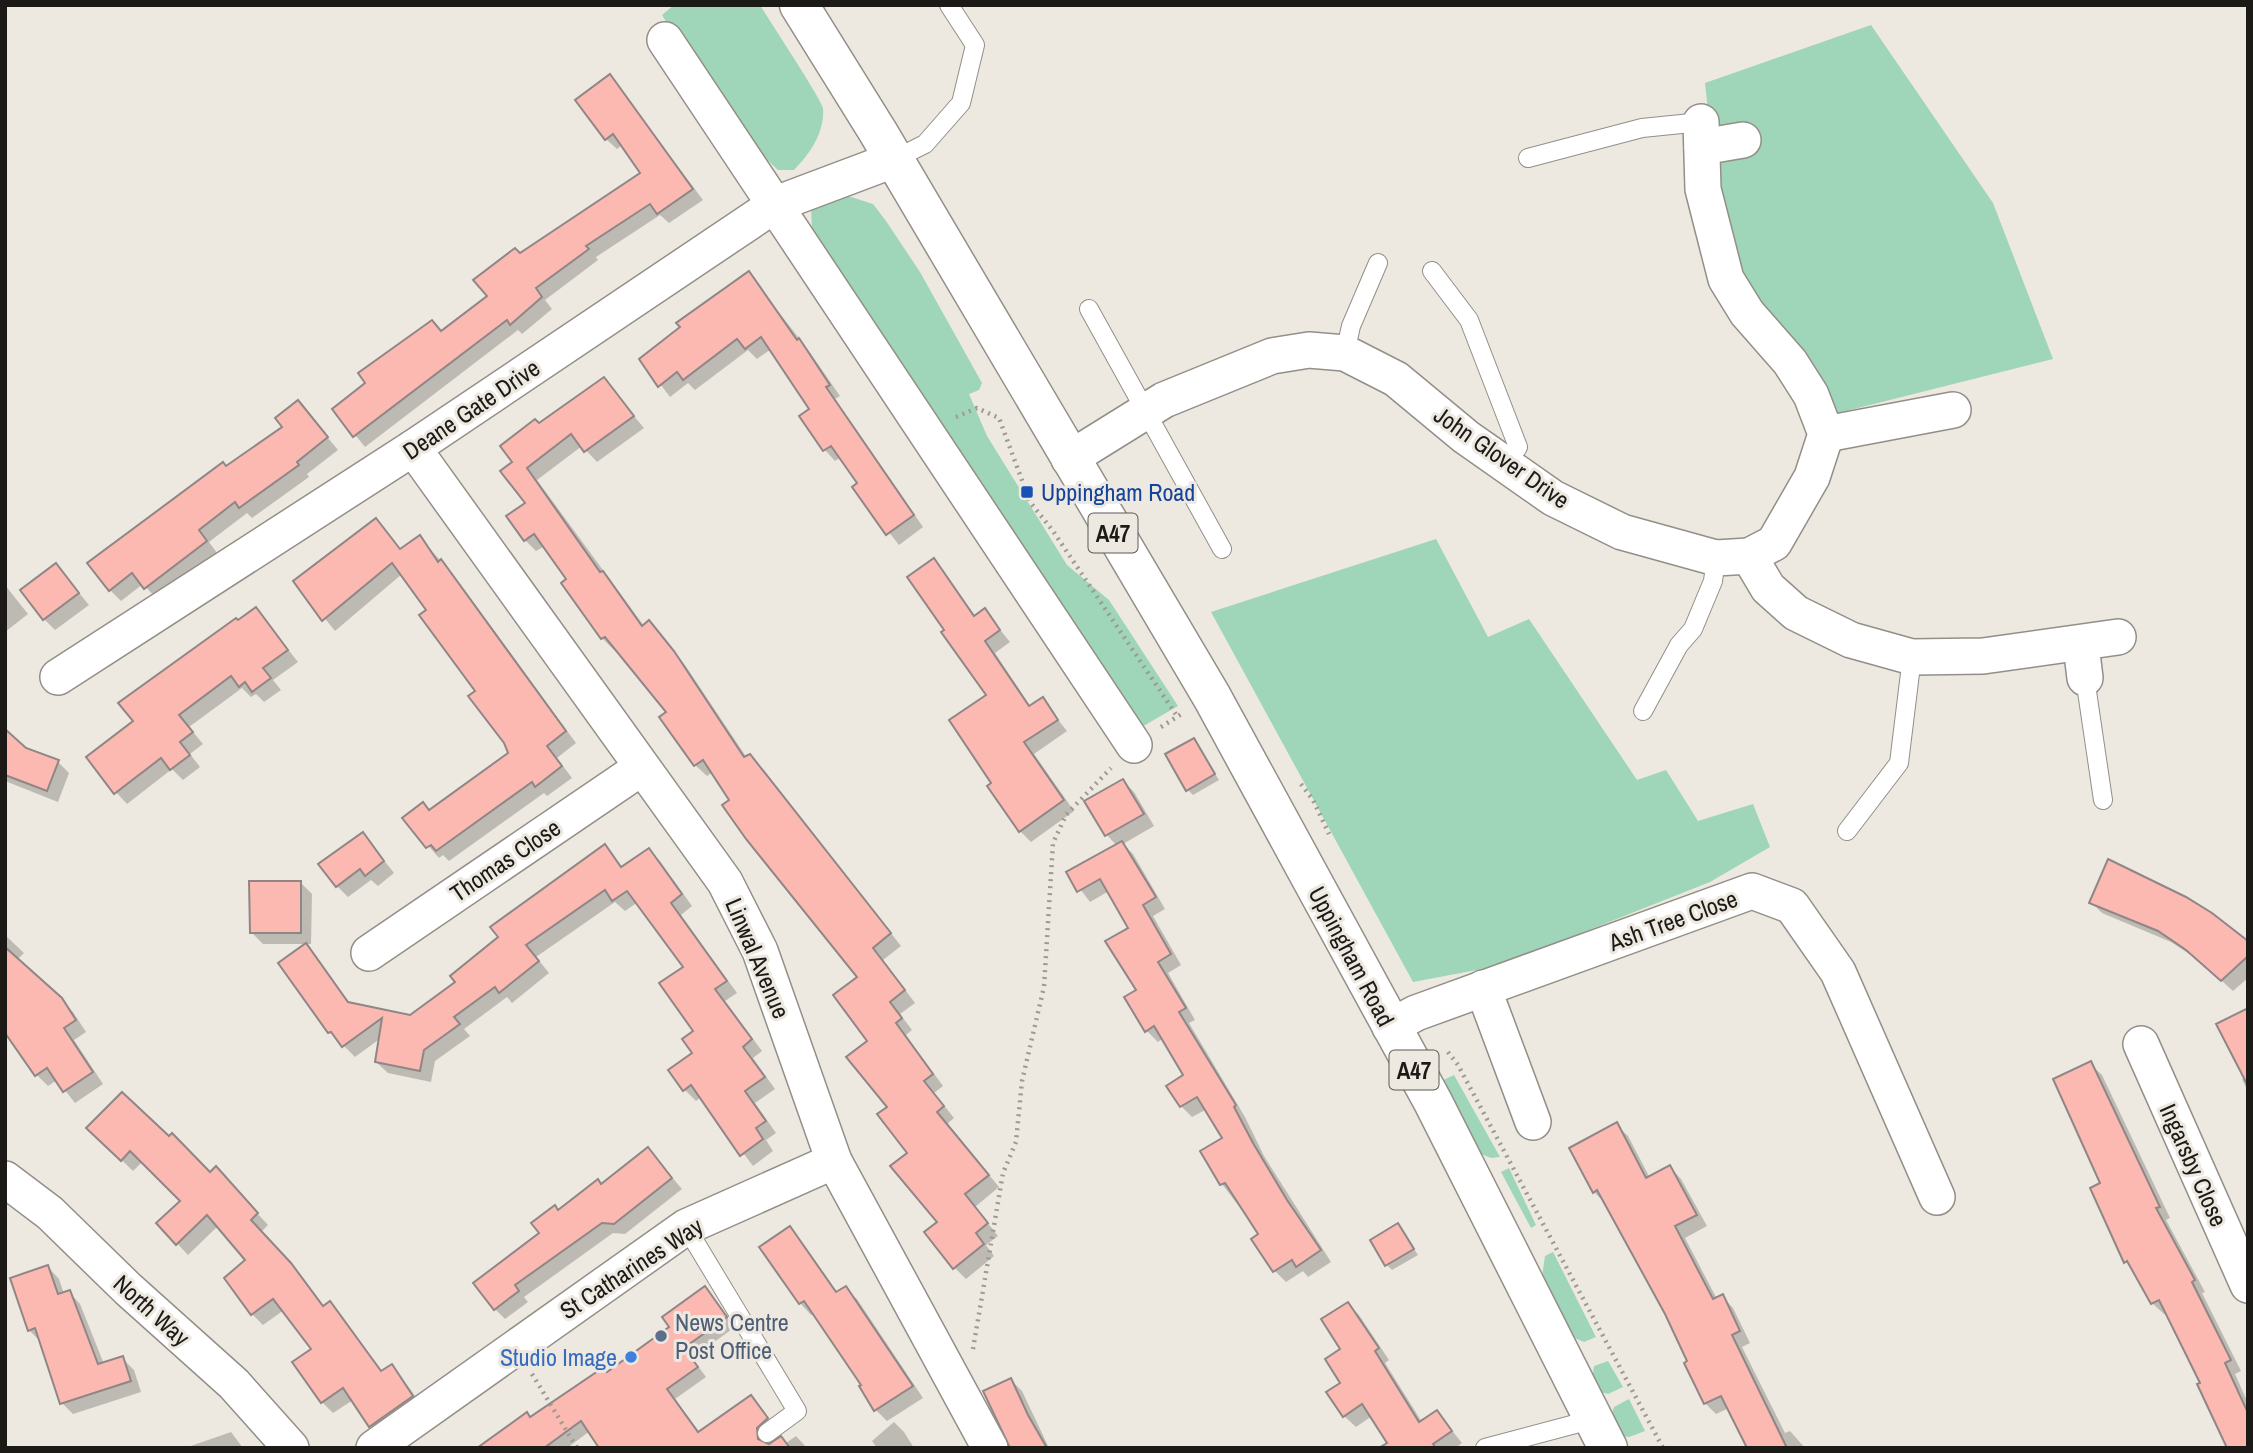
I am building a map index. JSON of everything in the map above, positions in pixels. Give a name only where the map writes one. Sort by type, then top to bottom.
[{"type":"highway","name":"Uppingham Road","points":[[799,5],[1212,697],[1433,1102],[1601,1434]]},
{"type":"street","points":[[665,40],[1134,744]]},
{"type":"street","points":[[1732,557],[1774,543],[1812,477],[1826,434],[1811,395],[1790,362],[1747,313],[1726,279],[1703,189],[1701,134],[1743,140]]},
{"type":"street","name":"Deane Gate Drive","points":[[58,677],[413,449],[776,204],[893,160]]},
{"type":"street","name":"John Glover Drive","points":[[1069,459],[1146,410],[1272,356],[1309,350],[1345,353],[1396,379],[1466,438],[1553,498],[1622,532],[1732,557]]},
{"type":"street","points":[[1826,434],[1953,410]]},
{"type":"street","name":"Linwal Avenue","points":[[413,449],[725,882],[760,951],[834,1161],[990,1448]]},
{"type":"street","points":[[1732,557],[1796,613],[1851,640],[1912,657],[1983,656],[2118,638]]},
{"type":"street","points":[[2081,645],[2085,678]]},
{"type":"street","name":"Thomas Close","points":[[369,953],[641,768]]},
{"type":"street","name":"Ash Tree Close","points":[[1390,1027],[1416,1013],[1752,891],[1792,906],[1838,972],[1937,1197]]},
{"type":"street","points":[[1483,988],[1533,1122]]},
{"type":"street","name":"Ingarsby Close","points":[[2141,1044],[2248,1285]]},
{"type":"street","name":"St Catharines Way","points":[[374,1448],[686,1227],[834,1161]]},
{"type":"street","name":"North Way","points":[[5,1179],[50,1213],[128,1289],[234,1384],[291,1448]]},
{"type":"lane","points":[[893,160],[925,144],[961,103],[975,45],[949,5]]},
{"type":"lane","points":[[1528,158],[1642,128],[1701,134]]},
{"type":"lane","points":[[1345,353],[1351,326],[1378,263]]},
{"type":"lane","points":[[1432,271],[1469,320],[1518,447],[1506,466]]},
{"type":"lane","points":[[1088,309],[1222,549]]},
{"type":"lane","points":[[1643,711],[1679,645],[1693,629],[1713,581],[1732,557]]},
{"type":"lane","points":[[1847,831],[1899,762],[1912,657]]},
{"type":"lane","points":[[2085,678],[2103,800]]},
{"type":"lane","points":[[686,1227],[797,1411],[767,1433]]},
{"type":"lane","points":[[1485,1448],[1601,1434]]},
{"type":"path","points":[[926,430],[977,408],[999,418],[1030,502],[1054,531],[1177,716]]},
{"type":"path","points":[[965,1401],[1003,1173],[1016,1142],[1022,1081],[1044,987],[1053,843],[1066,815],[1134,744],[1212,697]]},
{"type":"path","points":[[514,1347],[577,1448]]},
{"type":"green space","points":[[674,5],[760,5],[823,108],[819,134],[806,157],[794,170],[778,170],[746,136],[715,96],[662,15]]},
{"type":"green space","points":[[1871,25],[1993,203],[2053,359],[1838,413],[1741,276],[1716,185],[1705,83]]},
{"type":"green space","points":[[842,194],[873,204],[920,272],[982,383],[979,390],[969,394],[987,436],[1067,565],[1109,600],[1178,706],[1140,728],[812,229],[811,208]]},
{"type":"green space","points":[[1436,539],[1488,637],[1529,619],[1637,780],[1666,770],[1698,821],[1753,804],[1770,847],[1710,882],[1498,966],[1413,982],[1211,612]]},
{"type":"green space","points":[[1454,1075],[1500,1157],[1491,1158],[1476,1152],[1439,1082]]},
{"type":"green space","points":[[1509,1168],[1536,1225],[1531,1228],[1501,1172]]},
{"type":"green space","points":[[1553,1252],[1596,1337],[1584,1342],[1570,1336],[1542,1277],[1545,1256]]},
{"type":"green space","points":[[1608,1361],[1623,1387],[1608,1394],[1597,1391],[1592,1380],[1594,1366]]},
{"type":"green space","points":[[1629,1399],[1645,1431],[1629,1437],[1621,1436],[1611,1416],[1614,1407]]},
{"type":"building","points":[[610,74],[693,189],[657,214],[650,204],[586,246],[589,249],[536,288],[542,297],[510,325],[507,320],[353,437],[332,409],[365,383],[358,373],[432,320],[441,331],[487,296],[473,280],[515,248],[520,253],[640,173],[613,134],[605,140],[575,100]]},
{"type":"building","points":[[749,271],[797,340],[799,338],[830,385],[826,387],[914,515],[886,535],[852,487],[857,483],[831,446],[823,451],[799,416],[809,409],[761,337],[745,349],[737,339],[683,380],[677,372],[658,387],[639,359],[680,327],[676,323]]},
{"type":"building","points":[[604,377],[634,416],[584,452],[571,434],[527,468],[600,572],[603,571],[642,626],[649,620],[674,651],[744,757],[750,754],[891,933],[873,948],[905,990],[890,1002],[902,1018],[896,1023],[933,1074],[924,1081],[944,1106],[937,1112],[989,1175],[965,1194],[988,1223],[976,1233],[984,1244],[953,1269],[924,1232],[937,1222],[890,1166],[907,1153],[877,1114],[887,1107],[846,1057],[867,1041],[833,995],[857,977],[746,839],[722,805],[729,800],[703,760],[694,766],[659,717],[666,712],[605,637],[601,639],[561,583],[566,579],[534,534],[524,541],[506,516],[525,503],[500,471],[512,462],[500,446],[535,419],[539,423]]},
{"type":"building","points":[[298,400],[328,437],[297,462],[299,465],[239,508],[235,502],[199,530],[207,541],[144,589],[132,573],[109,591],[87,563],[223,462],[226,466],[282,427],[275,418]]},
{"type":"building","points":[[376,518],[400,549],[420,535],[438,562],[441,559],[566,731],[547,746],[562,766],[535,787],[532,782],[436,851],[431,845],[426,848],[402,818],[423,802],[429,810],[508,753],[504,743],[468,696],[475,691],[419,615],[426,610],[392,563],[322,621],[293,581]]},
{"type":"building","points":[[934,558],[974,616],[985,608],[1000,630],[985,641],[1029,706],[1043,697],[1058,720],[1024,742],[1064,800],[1019,832],[987,786],[991,783],[949,720],[986,695],[941,632],[944,630],[907,577]]},
{"type":"building","points":[[56,563],[79,593],[43,620],[20,590]]},
{"type":"building","points":[[256,607],[288,650],[263,668],[271,678],[252,692],[245,682],[239,687],[231,676],[179,715],[193,732],[180,742],[190,755],[170,770],[161,758],[114,794],[86,757],[133,721],[118,703],[236,618],[238,620]]},
{"type":"building","points":[[5,729],[26,748],[59,760],[47,791],[5,775]]},
{"type":"building","points":[[1194,738],[1215,774],[1186,791],[1165,754]]},
{"type":"building","points":[[1123,779],[1144,814],[1105,836],[1084,801]]},
{"type":"building","points":[[363,832],[384,861],[365,876],[360,869],[336,887],[318,864]]},
{"type":"building","points":[[1122,841],[1156,897],[1143,905],[1171,954],[1158,962],[1186,1008],[1179,1012],[1236,1105],[1234,1107],[1253,1143],[1287,1200],[1321,1250],[1296,1267],[1292,1260],[1273,1272],[1251,1239],[1258,1234],[1225,1183],[1220,1185],[1200,1151],[1222,1138],[1197,1097],[1180,1107],[1166,1086],[1183,1075],[1154,1026],[1145,1032],[1124,997],[1136,990],[1105,941],[1128,928],[1100,879],[1077,892],[1066,872]]},
{"type":"building","points":[[605,844],[621,867],[649,848],[682,894],[671,903],[727,981],[715,989],[752,1039],[743,1047],[765,1077],[745,1091],[766,1121],[756,1128],[763,1139],[740,1156],[691,1085],[683,1091],[668,1070],[692,1053],[682,1039],[693,1031],[659,983],[683,967],[627,891],[612,901],[605,890],[526,945],[539,961],[499,993],[495,987],[454,1017],[460,1024],[424,1050],[420,1071],[375,1062],[382,1018],[342,1047],[331,1032],[328,1033],[278,963],[306,943],[348,1002],[410,1015],[455,982],[450,976],[498,937],[490,927]]},
{"type":"building","points":[[2108,859],[2186,897],[2212,913],[2248,941],[2248,956],[2221,981],[2186,950],[2158,931],[2089,903]]},
{"type":"building","points":[[249,881],[301,881],[301,933],[250,933]]},
{"type":"building","points":[[5,947],[62,998],[76,1020],[64,1028],[93,1072],[63,1092],[47,1068],[35,1076],[5,1033]]},
{"type":"building","points":[[2248,1008],[2248,1086],[2216,1024]]},
{"type":"building","points":[[2091,1061],[2160,1207],[2156,1208],[2195,1280],[2192,1282],[2231,1360],[2225,1363],[2248,1413],[2248,1448],[2227,1448],[2197,1384],[2200,1383],[2159,1300],[2151,1304],[2127,1261],[2124,1263],[2090,1188],[2100,1183],[2053,1079]]},
{"type":"building","points":[[122,1092],[169,1136],[172,1133],[210,1172],[216,1166],[258,1213],[251,1220],[291,1263],[323,1306],[330,1301],[381,1371],[392,1364],[413,1396],[369,1427],[343,1388],[321,1403],[292,1362],[311,1349],[273,1299],[251,1315],[224,1278],[245,1260],[207,1215],[176,1245],[156,1223],[180,1201],[130,1151],[121,1161],[86,1128]]},
{"type":"building","points":[[1617,1122],[1646,1178],[1670,1165],[1697,1215],[1675,1226],[1713,1299],[1723,1294],[1740,1331],[1732,1335],[1787,1448],[1747,1448],[1721,1396],[1704,1404],[1665,1314],[1597,1190],[1593,1193],[1569,1148]]},
{"type":"building","points":[[648,1147],[672,1178],[614,1224],[602,1223],[515,1285],[519,1291],[494,1310],[473,1283],[539,1233],[531,1223],[555,1205],[558,1210],[598,1179],[601,1184]]},
{"type":"building","points":[[1398,1223],[1414,1249],[1385,1266],[1370,1240]]},
{"type":"building","points":[[790,1226],[836,1292],[846,1286],[913,1386],[874,1411],[859,1386],[861,1385],[804,1301],[799,1304],[759,1247]]},
{"type":"building","points":[[48,1265],[58,1294],[70,1290],[98,1364],[123,1356],[131,1381],[60,1404],[35,1328],[28,1331],[10,1278]]},
{"type":"building","points":[[705,1286],[727,1317],[684,1348],[698,1367],[667,1389],[698,1432],[751,1395],[768,1418],[757,1428],[758,1439],[769,1444],[781,1436],[790,1448],[599,1448],[581,1421],[544,1448],[477,1448],[527,1412],[530,1417],[604,1367],[607,1372],[669,1327],[662,1317]]},
{"type":"building","points":[[1348,1302],[1379,1348],[1375,1351],[1419,1422],[1437,1410],[1452,1431],[1433,1444],[1436,1448],[1379,1448],[1387,1443],[1362,1404],[1343,1417],[1326,1392],[1340,1383],[1325,1359],[1340,1349],[1321,1319]]},
{"type":"building","points":[[1011,1378],[1047,1448],[1010,1448],[983,1391]]},
{"type":"place","name":"Uppingham Road","points":[[1027,492]]},
{"type":"place","name":"News Centre Post Office","points":[[661,1336]]},
{"type":"place","name":"Studio Image","points":[[631,1357]]}]
